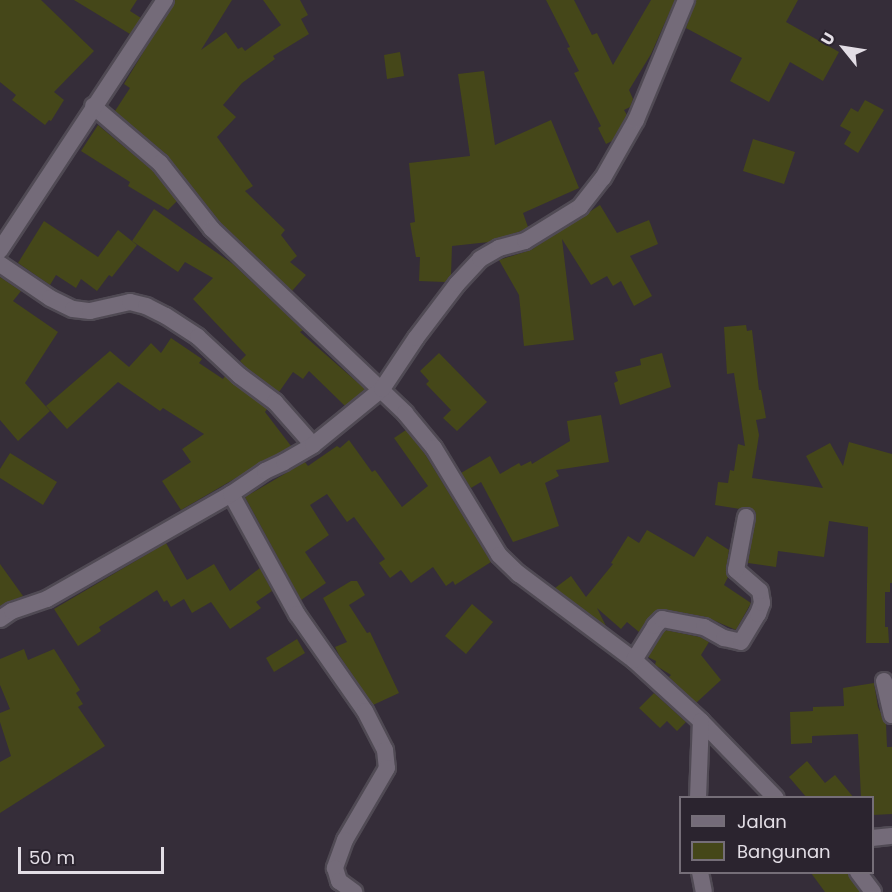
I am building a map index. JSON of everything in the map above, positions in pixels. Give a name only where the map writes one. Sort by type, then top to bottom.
[{"type":"street","points":[[0,250],[165,0]]},
{"type":"street","points":[[0,618],[12,611],[47,599],[313,445],[382,389],[423,329],[457,284],[480,259],[499,249],[525,241],[580,207],[603,178],[636,120],[686,0]]},
{"type":"street","points":[[93,106],[160,163],[223,241],[382,389],[434,448],[499,555],[519,574],[634,660],[701,721],[774,796]]},
{"type":"street","points":[[0,264],[50,298],[73,309],[90,311],[130,302],[146,306],[166,316],[198,337],[240,376],[275,402],[313,445]]},
{"type":"street","points":[[231,494],[297,614],[365,711],[385,750],[387,768],[345,840],[335,868],[339,881],[354,892]]},
{"type":"street","points":[[634,660],[655,626],[662,619],[704,627],[724,638],[741,642],[762,603],[760,591],[736,570],[746,517]]},
{"type":"street","points":[[884,681],[892,715]]},
{"type":"street","points":[[698,796],[701,721]]},
{"type":"street","points":[[874,838],[892,836]]},
{"type":"street","points":[[700,874],[704,892]]},
{"type":"street","points":[[859,874],[873,892]]},
{"type":"building","points":[[0,0],[41,0],[94,51],[54,92],[64,100],[51,121],[49,120],[45,125],[12,100],[16,95],[0,82]]},
{"type":"building","points":[[74,0],[137,0],[130,11],[141,18],[130,34]]},
{"type":"building","points":[[175,0],[232,0],[201,50],[226,32],[238,49],[242,47],[245,51],[281,25],[263,0],[300,0],[308,15],[301,19],[309,34],[273,56],[275,59],[242,83],[223,105],[236,117],[217,137],[253,186],[245,191],[285,230],[281,235],[297,256],[290,262],[306,275],[292,291],[220,222],[167,155],[115,111],[130,88],[124,84]]},
{"type":"building","points":[[546,0],[574,0],[592,35],[597,33],[613,65],[651,0],[675,0],[651,54],[629,90],[633,99],[630,107],[624,110],[627,115],[612,141],[606,144],[598,128],[601,126],[574,73],[579,71],[567,48],[570,47]]},
{"type":"building","points":[[696,0],[798,0],[786,22],[839,52],[823,81],[790,62],[769,102],[730,81],[742,58],[686,28]]},
{"type":"building","points":[[400,52],[404,76],[387,79],[384,55]]},
{"type":"building","points":[[484,71],[495,145],[551,120],[579,188],[523,213],[528,227],[521,231],[489,242],[452,246],[451,275],[445,282],[419,281],[420,257],[416,257],[410,223],[415,222],[409,163],[470,156],[458,74]]},
{"type":"building","points":[[865,100],[884,110],[858,153],[844,144],[851,132],[840,126],[851,108],[858,112]]},
{"type":"building","points":[[98,125],[152,170],[177,201],[168,210],[128,186],[130,182],[81,151]]},
{"type":"building","points":[[753,139],[795,152],[784,184],[743,171]]},
{"type":"building","points":[[600,205],[617,233],[649,220],[658,244],[630,256],[652,296],[634,306],[621,281],[613,286],[607,276],[591,285],[562,239],[574,340],[524,346],[519,295],[499,260],[531,250]]},
{"type":"building","points":[[154,209],[233,264],[303,330],[300,332],[365,389],[345,406],[309,371],[303,379],[293,372],[279,392],[247,368],[240,361],[246,355],[193,299],[213,278],[185,262],[178,272],[132,241]]},
{"type":"building","points":[[44,221],[98,257],[118,230],[137,245],[112,277],[109,275],[97,291],[81,279],[76,288],[56,275],[50,285],[18,263]]},
{"type":"building","points":[[0,277],[21,291],[13,301],[58,332],[25,383],[50,411],[18,441],[0,420]]},
{"type":"building","points":[[746,325],[747,331],[752,330],[759,390],[761,390],[766,418],[756,420],[759,435],[752,478],[823,488],[806,456],[830,443],[843,466],[849,442],[892,454],[892,583],[890,583],[890,592],[885,592],[885,627],[888,627],[889,643],[866,643],[868,527],[829,521],[824,557],[778,551],[776,567],[748,563],[756,513],[748,507],[740,509],[715,505],[718,482],[728,483],[730,470],[734,471],[738,444],[745,446],[734,373],[727,374],[724,327]]},
{"type":"building","points":[[171,338],[202,359],[199,363],[223,379],[225,376],[267,409],[265,412],[291,446],[181,510],[162,481],[191,462],[182,449],[204,434],[163,408],[160,411],[118,382],[67,429],[46,406],[110,351],[129,367],[151,343],[161,353]]},
{"type":"building","points":[[439,353],[487,402],[457,431],[443,418],[451,410],[426,384],[429,381],[420,371]]},
{"type":"building","points":[[662,353],[671,387],[620,405],[614,383],[618,381],[615,372],[641,365],[640,359]]},
{"type":"building","points":[[601,415],[609,462],[556,470],[559,476],[545,483],[559,526],[513,542],[481,482],[471,488],[461,473],[490,456],[500,474],[519,463],[521,466],[531,461],[532,464],[570,441],[567,421]]},
{"type":"building","points":[[406,430],[425,454],[491,562],[455,585],[453,581],[446,586],[433,567],[411,583],[401,570],[390,578],[379,563],[385,559],[354,517],[347,522],[327,494],[310,505],[329,535],[305,552],[326,583],[301,600],[245,497],[305,462],[308,466],[337,446],[340,448],[349,440],[372,472],[375,470],[402,507],[428,486],[394,438]]},
{"type":"building","points":[[10,453],[57,482],[43,505],[0,478],[0,469]]},
{"type":"building","points":[[647,530],[694,557],[707,536],[729,550],[726,569],[728,577],[724,585],[751,603],[736,630],[706,617],[663,609],[655,612],[639,632],[627,622],[621,629],[597,608],[606,626],[555,588],[571,576],[586,597],[613,564],[611,563],[628,536],[639,543]]},
{"type":"building","points":[[166,543],[187,580],[214,564],[230,591],[260,568],[272,591],[256,602],[261,608],[230,629],[211,602],[192,613],[184,599],[171,607],[167,600],[164,602],[157,590],[99,627],[101,631],[78,646],[54,609]]},
{"type":"building","points":[[0,564],[23,596],[0,606]]},
{"type":"building","points":[[351,581],[357,581],[365,595],[349,605],[367,633],[370,632],[399,693],[373,705],[335,647],[347,642],[323,598]]},
{"type":"building","points":[[472,604],[493,622],[466,654],[445,636]]},
{"type":"building","points":[[665,630],[700,637],[709,642],[701,655],[721,680],[696,703],[669,677],[671,675],[655,665],[656,661],[648,657]]},
{"type":"building","points":[[297,639],[305,653],[274,672],[266,658]]},
{"type":"building","points":[[24,649],[28,660],[54,649],[80,690],[76,693],[83,704],[78,707],[105,746],[0,813],[0,762],[11,756],[0,722],[0,713],[10,709],[0,685],[0,659]]},
{"type":"building","points":[[874,683],[878,707],[886,724],[887,747],[892,747],[892,814],[874,815],[874,796],[861,796],[858,734],[812,736],[812,743],[791,744],[790,712],[813,711],[813,707],[844,706],[843,688]]},
{"type":"building","points":[[654,693],[686,722],[677,731],[667,721],[660,728],[639,708]]},
{"type":"building","points":[[807,761],[825,783],[835,775],[852,796],[805,796],[789,777]]},
{"type":"building","points":[[812,874],[849,874],[860,892],[825,892]]}]
